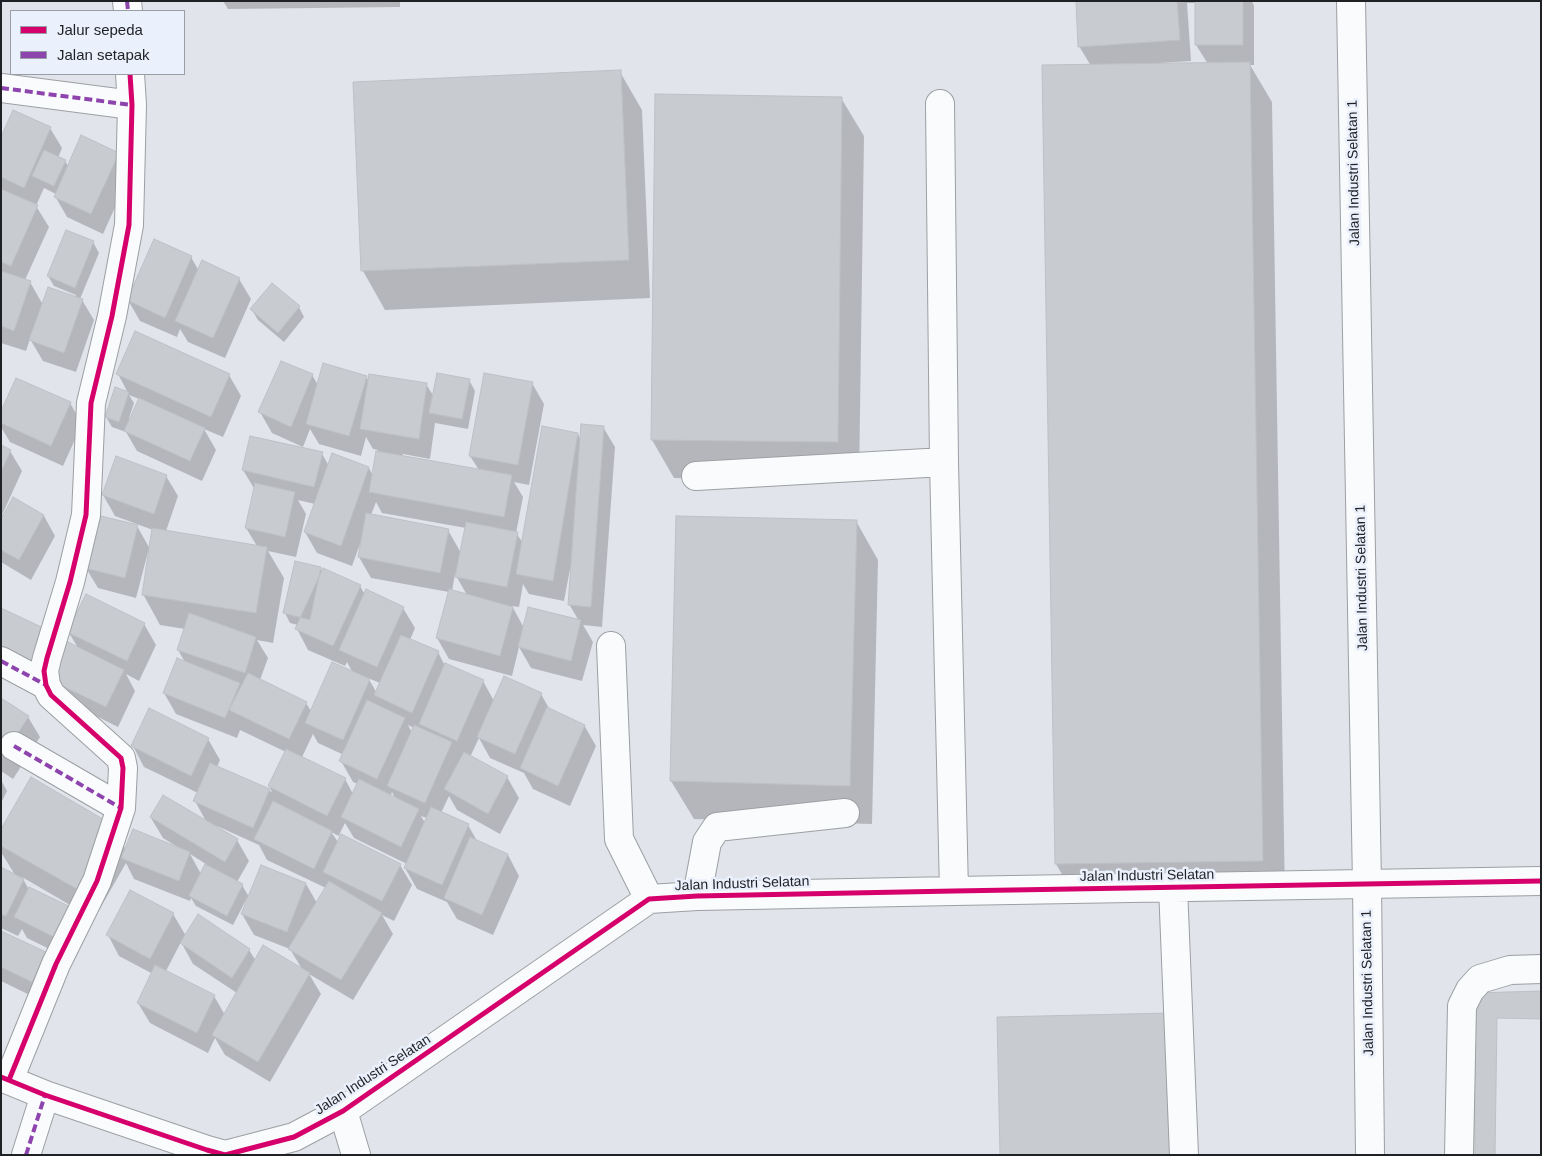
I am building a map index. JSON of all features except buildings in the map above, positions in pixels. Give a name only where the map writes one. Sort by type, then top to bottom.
[{"type":"street","name":"Jalan Industri Selatan 1","points":[[1351,1],[1370,1155]]},
{"type":"street","points":[[5,1078],[56,964],[97,880],[121,808],[123,768],[120,758],[51,694],[46,684],[44,672],[70,582],[86,515],[91,403],[112,316],[129,225],[132,105],[130,75]]},
{"type":"street","points":[[1,88],[132,105]]},
{"type":"street","points":[[940,104],[944,462],[954,890]]},
{"type":"street","points":[[696,476],[944,462]]},
{"type":"street","points":[[611,646],[619,839],[650,899]]},
{"type":"street","points":[[1,661],[46,684]]},
{"type":"street","points":[[14,746],[121,808]]},
{"type":"street","points":[[697,896],[708,842],[717,827],[845,812]]},
{"type":"street","name":"Jalan Industri Selatan","points":[[5,1078],[45,1095],[207,1150],[225,1154],[294,1137],[343,1112],[650,899],[697,896],[954,890],[1541,881]]},
{"type":"street","points":[[1173,887],[1184,1155]]},
{"type":"street","points":[[1459,1155],[1462,1006],[1470,990],[1480,979],[1510,970],[1541,969]]},
{"type":"street","points":[[26,1155],[45,1095]]},
{"type":"street","points":[[343,1112],[356,1155]]},
{"type":"marked path","points":[[127,1],[128,10]]},
{"type":"marked path","points":[[1,88],[132,105]]},
{"type":"marked path","points":[[1,661],[46,685]]},
{"type":"marked path","points":[[14,746],[121,808]]},
{"type":"marked path","points":[[26,1155],[45,1095]]},
{"type":"cycle path","points":[[9,1080],[56,964],[97,881],[121,808],[123,768],[121,758],[51,695],[46,685],[44,671],[70,582],[86,515],[91,403],[112,316],[129,225],[132,105],[130,75]]},
{"type":"cycle path","points":[[1,1077],[45,1095],[225,1155],[294,1137],[343,1111],[649,899],[697,896],[1541,881]]}]
